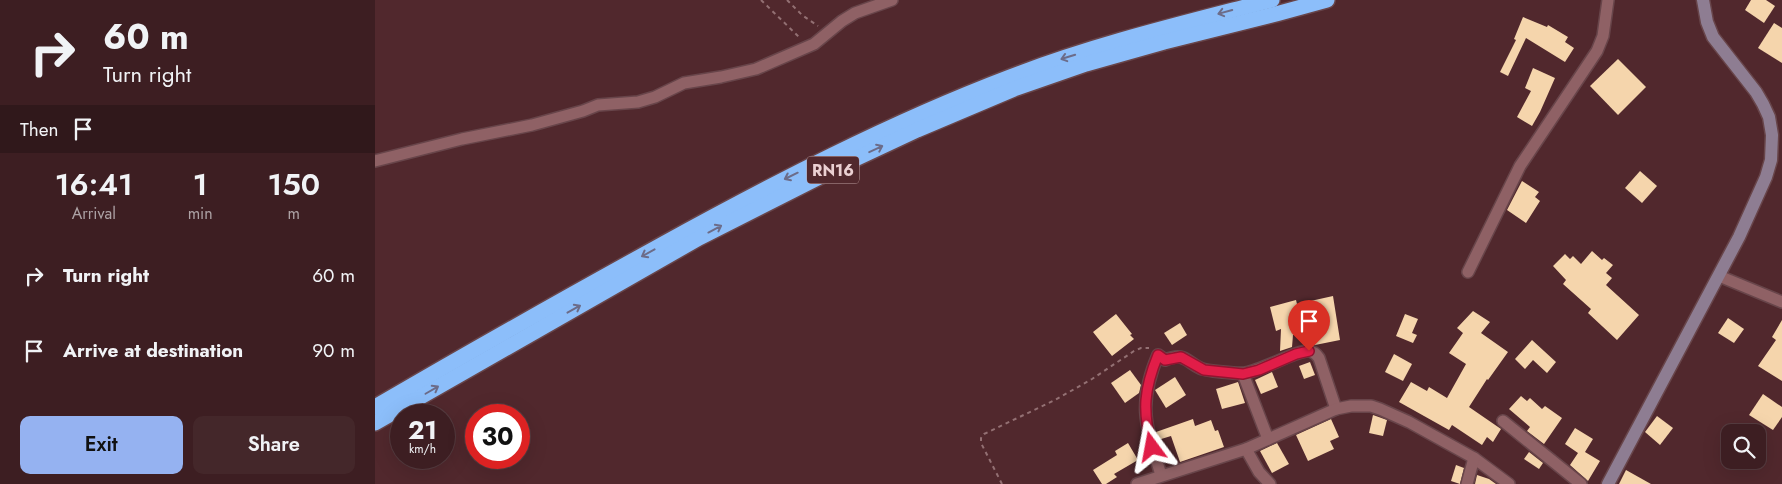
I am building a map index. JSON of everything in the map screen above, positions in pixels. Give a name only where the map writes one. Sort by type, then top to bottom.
[{"type":"highway","name":"RN16","points":[[375,407],[742,200],[912,118],[1048,63],[1159,29],[1272,0]]},
{"type":"highway","name":"RN16","points":[[375,423],[699,238],[853,160],[917,130],[1014,89],[1086,64],[1327,0]]},
{"type":"main road","points":[[1608,484],[1739,237],[1766,177],[1777,142],[1772,135],[1769,117],[1756,92],[1713,37],[1707,22],[1703,0]]},
{"type":"street","points":[[375,162],[462,139],[583,111],[598,105],[638,102],[655,97],[684,83],[721,77],[756,68],[808,47],[855,13],[892,0]]},
{"type":"street","points":[[1468,272],[1520,166],[1597,50],[1603,36],[1608,0]]},
{"type":"street","points":[[1719,276],[1782,302]]},
{"type":"street","points":[[1161,475],[1148,433],[1145,408],[1150,375],[1158,355],[1165,360],[1185,358],[1204,370],[1243,374],[1259,370],[1296,354],[1313,352],[1319,358],[1336,409]]},
{"type":"street","points":[[1243,374],[1268,439]]},
{"type":"street","points":[[1137,484],[1246,449],[1336,409],[1351,406],[1380,408],[1409,422],[1474,458],[1509,484]]},
{"type":"street","points":[[1503,421],[1581,484]]},
{"type":"street","points":[[1246,449],[1259,472],[1270,484]]},
{"type":"street","points":[[1467,484],[1474,458]]},
{"type":"path","points":[[761,0],[808,47]]},
{"type":"path","points":[[787,0],[802,15],[828,33]]},
{"type":"path","points":[[1002,484],[981,443],[981,438],[984,434],[1085,384],[1137,350],[1145,347],[1158,355]]},
{"type":"building","points":[[1751,0],[1766,0],[1775,6],[1764,23],[1745,10]]},
{"type":"building","points":[[1523,17],[1547,27],[1548,25],[1568,37],[1565,42],[1574,48],[1565,62],[1526,38],[1508,76],[1500,72],[1516,40],[1514,39]]},
{"type":"building","points":[[1774,23],[1782,28],[1782,63],[1758,48]]},
{"type":"building","points":[[1618,59],[1646,87],[1618,115],[1590,86]]},
{"type":"building","points":[[1533,68],[1555,78],[1532,126],[1517,117],[1531,91],[1525,88]]},
{"type":"building","points":[[1640,171],[1657,186],[1642,203],[1625,188]]},
{"type":"building","points":[[1522,181],[1539,192],[1535,197],[1540,201],[1526,223],[1507,210]]},
{"type":"building","points":[[1592,251],[1602,260],[1604,258],[1613,265],[1606,273],[1612,278],[1606,285],[1639,315],[1617,340],[1588,313],[1591,309],[1563,284],[1566,280],[1553,266],[1565,254],[1570,259],[1573,256],[1581,264]]},
{"type":"building","points":[[1333,296],[1340,340],[1315,345],[1313,344],[1312,335],[1293,335],[1292,347],[1280,351],[1281,329],[1276,331],[1270,307],[1296,300],[1297,304]]},
{"type":"building","points":[[1473,311],[1490,322],[1481,333],[1508,352],[1487,379],[1469,407],[1501,429],[1493,442],[1487,437],[1482,445],[1452,425],[1449,430],[1399,402],[1411,382],[1427,391],[1429,387],[1447,398],[1466,364],[1449,353],[1463,333],[1457,328]]},
{"type":"building","points":[[1116,314],[1134,339],[1112,356],[1093,332]]},
{"type":"building","points":[[1405,314],[1418,319],[1412,333],[1417,335],[1413,343],[1396,336]]},
{"type":"building","points":[[1728,318],[1744,329],[1734,343],[1718,333]]},
{"type":"building","points":[[1782,320],[1782,381],[1758,366],[1776,340],[1772,337]]},
{"type":"building","points":[[1180,323],[1187,335],[1172,345],[1164,333]]},
{"type":"building","points":[[1532,340],[1556,362],[1547,373],[1533,360],[1525,369],[1515,359]]},
{"type":"building","points":[[1394,354],[1412,364],[1403,381],[1385,372]]},
{"type":"building","points":[[1310,362],[1315,375],[1304,379],[1299,366]]},
{"type":"building","points":[[1130,370],[1141,385],[1139,393],[1125,403],[1111,383]]},
{"type":"building","points":[[1272,372],[1278,387],[1261,394],[1255,380]]},
{"type":"building","points":[[1175,377],[1186,395],[1166,408],[1155,390]]},
{"type":"building","points":[[1238,382],[1245,403],[1222,409],[1216,389]]},
{"type":"building","points":[[1763,394],[1782,407],[1782,417],[1773,430],[1749,415]]},
{"type":"building","points":[[1521,396],[1527,401],[1530,398],[1542,409],[1545,406],[1562,418],[1544,444],[1527,431],[1530,427],[1509,409]]},
{"type":"building","points":[[1373,415],[1387,420],[1383,436],[1369,433]]},
{"type":"building","points":[[1657,416],[1673,428],[1660,445],[1645,432]]},
{"type":"building","points":[[1193,419],[1195,426],[1211,420],[1215,431],[1218,430],[1224,447],[1180,462],[1171,436],[1158,440],[1156,432]]},
{"type":"building","points":[[1331,419],[1339,437],[1330,441],[1334,449],[1308,461],[1296,435]]},
{"type":"building","points":[[1575,428],[1593,439],[1585,452],[1600,461],[1588,481],[1570,465],[1578,453],[1565,444]]},
{"type":"building","points":[[1128,443],[1138,460],[1114,474],[1117,477],[1106,484],[1102,484],[1093,470],[1117,455],[1115,451]]},
{"type":"building","points":[[1277,443],[1289,464],[1272,473],[1260,451]]},
{"type":"building","points":[[1529,452],[1543,463],[1539,469],[1524,459]]},
{"type":"building","points":[[1456,465],[1464,468],[1460,484],[1451,481]]},
{"type":"building","points":[[1626,470],[1651,484],[1619,484]]},
{"type":"building","points":[[1477,475],[1489,479],[1496,484],[1475,484]]},
{"type":"route","points":[[1152,447],[1145,408],[1150,375],[1158,355],[1165,360],[1169,358],[1185,358],[1204,370],[1243,374],[1309,351]]}]
